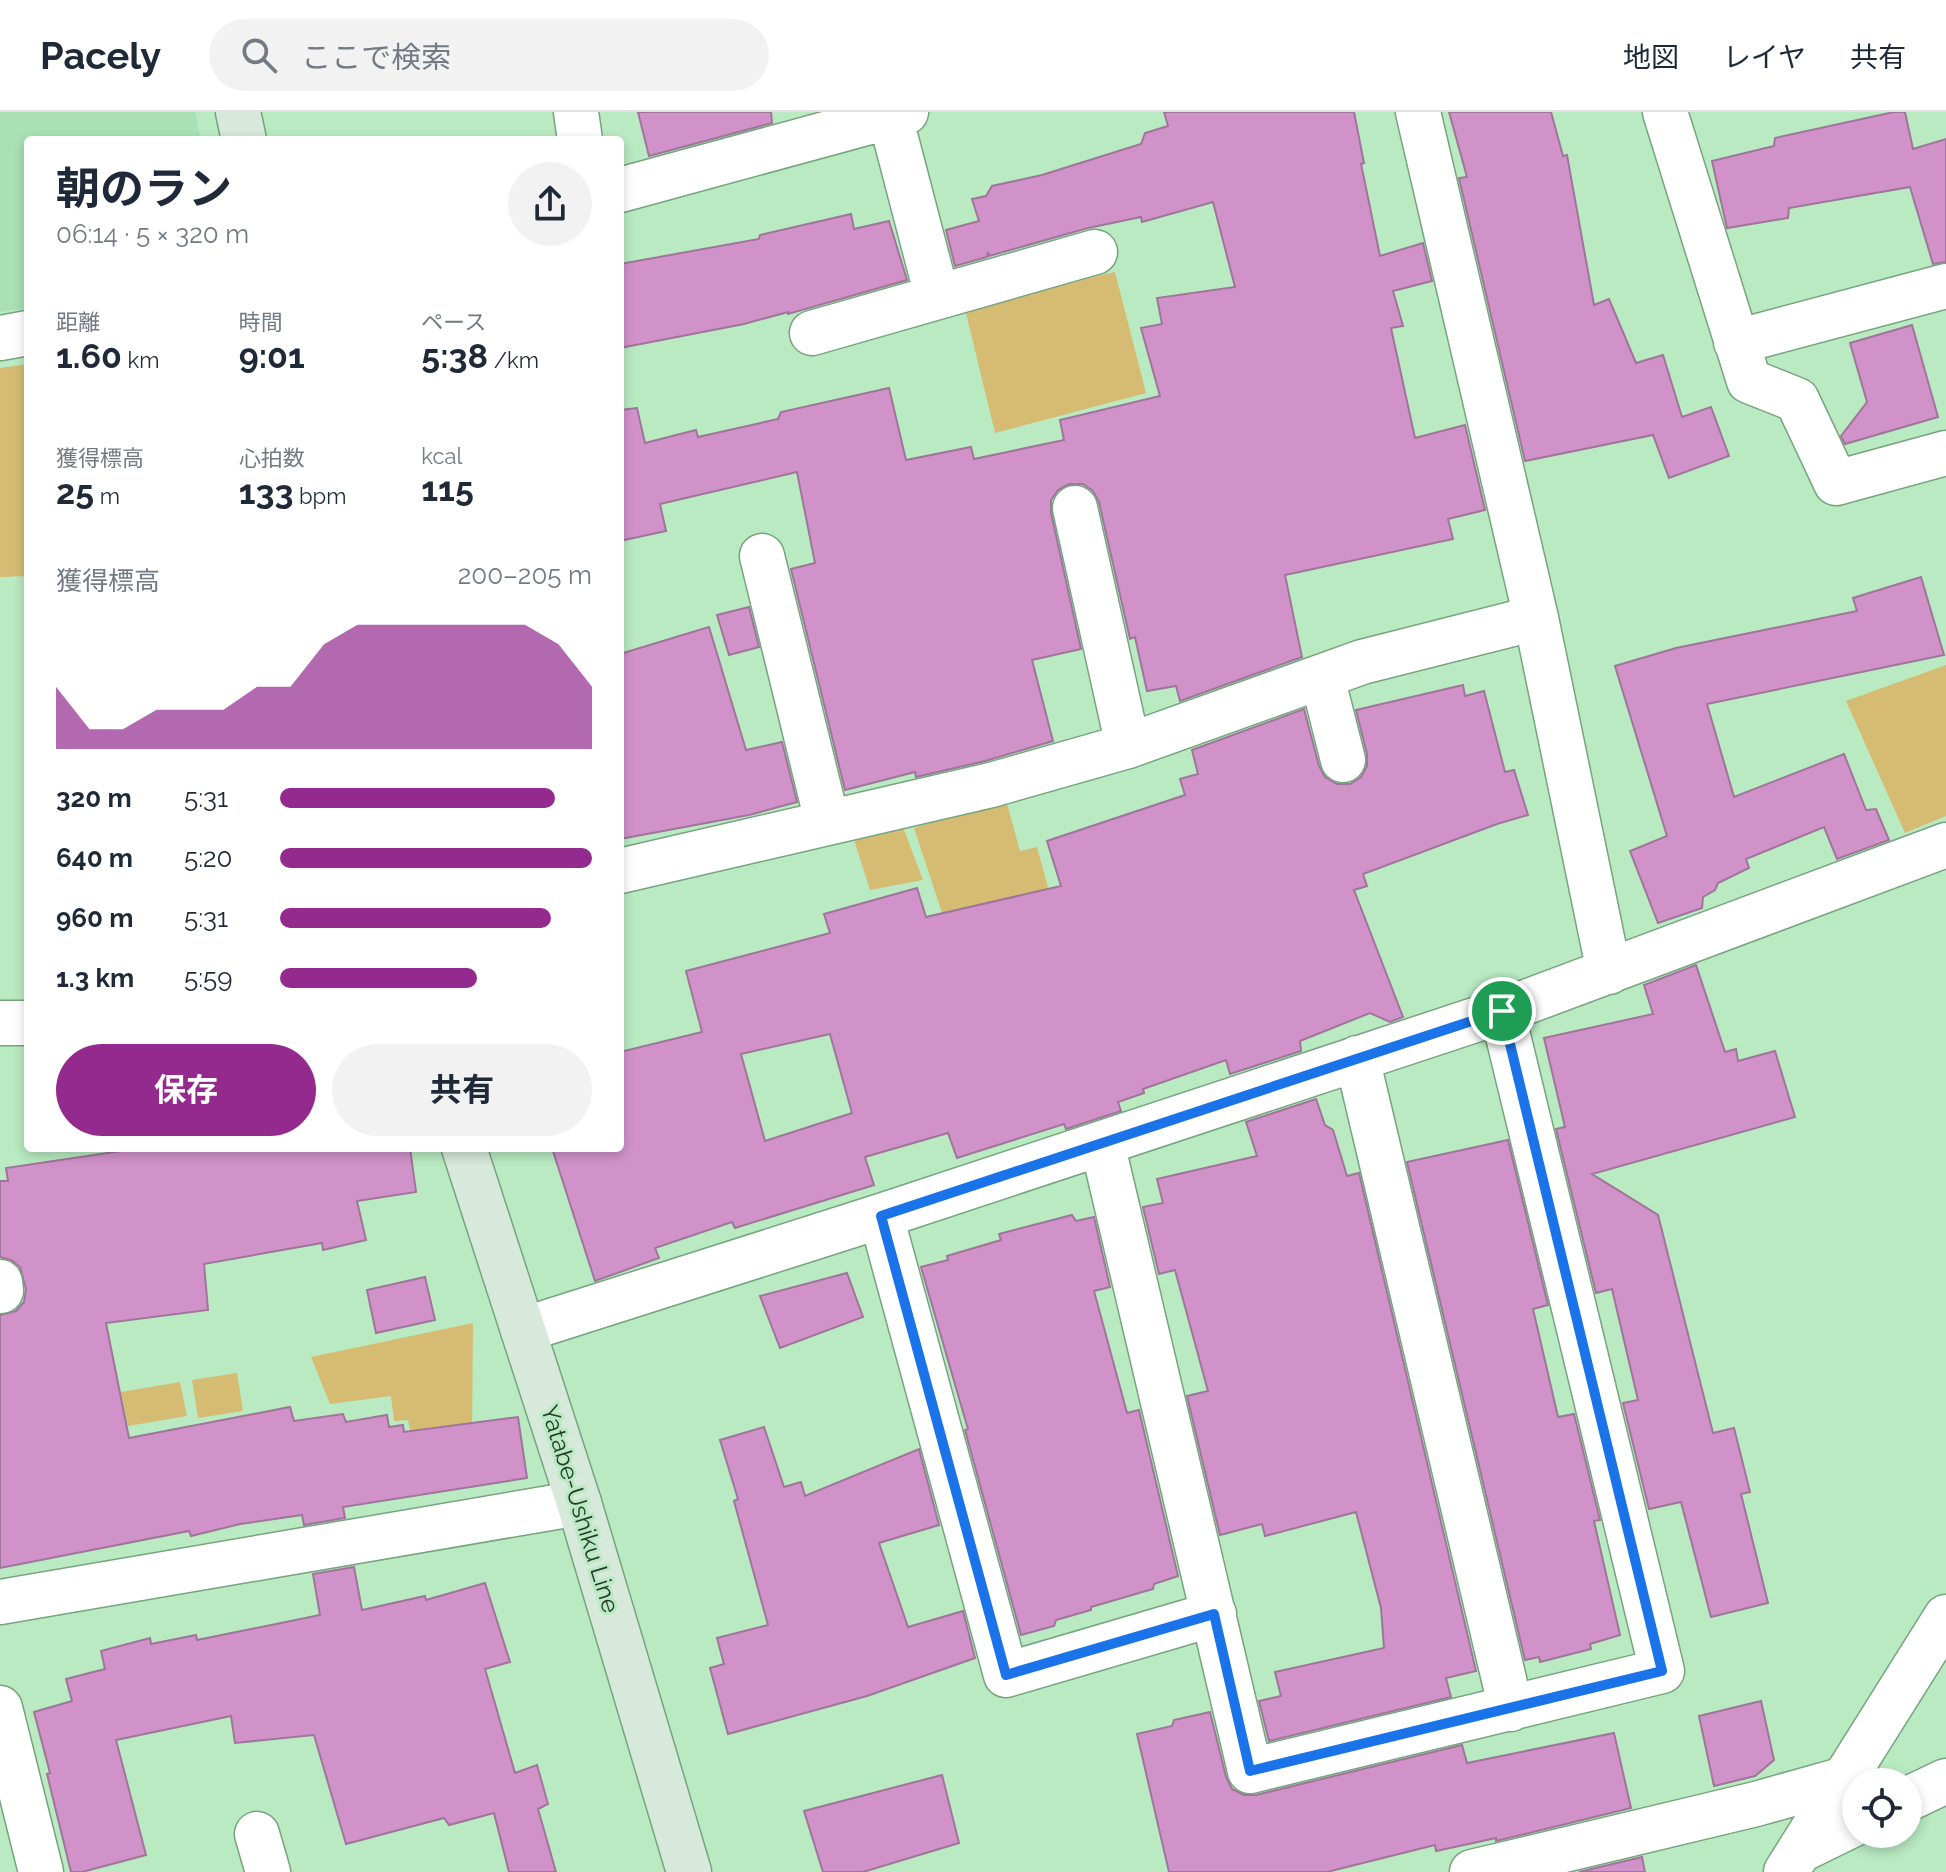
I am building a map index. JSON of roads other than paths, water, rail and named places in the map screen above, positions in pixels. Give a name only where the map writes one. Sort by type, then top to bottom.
[{"type":"main road","points":[[238,112],[243,136]]},
{"type":"main road","name":"Yatabe-Ushiku Line","points":[[465,1152],[579,1503],[689,1872]]},
{"type":"street","points":[[576,112],[579,136]]},
{"type":"street","points":[[1418,112],[1536,618],[1609,972]]},
{"type":"street","points":[[1665,112],[1749,381],[1797,400],[1836,483],[1946,453]]},
{"type":"street","points":[[624,189],[878,116],[937,296]]},
{"type":"street","points":[[812,333],[1095,252]]},
{"type":"street","points":[[1736,342],[1946,286]]},
{"type":"street","points":[[0,338],[24,334]]},
{"type":"street","points":[[1075,508],[1128,746]]},
{"type":"street","points":[[762,556],[827,821]]},
{"type":"street","points":[[624,870],[991,785],[1128,746],[1362,662],[1536,618]]},
{"type":"street","points":[[1322,677],[1343,760]]},
{"type":"street","points":[[523,1330],[881,1216],[1502,1011],[1946,845]]},
{"type":"street","points":[[1102,1143],[1250,1771],[1662,1671],[1502,1011]]},
{"type":"street","points":[[0,1023],[24,1023]]},
{"type":"street","points":[[1357,1058],[1511,1709]]},
{"type":"street","points":[[881,1216],[1006,1675],[1214,1614]]},
{"type":"street","points":[[0,1602],[579,1503]]},
{"type":"street","points":[[1794,1861],[1841,1780],[1946,1617]]},
{"type":"street","points":[[0,1708],[41,1872]]},
{"type":"street","points":[[1472,1872],[1756,1804],[1841,1780]]},
{"type":"street","points":[[1922,1792],[1946,1781]]},
{"type":"street","points":[[1794,1861],[1842,1832]]}]
